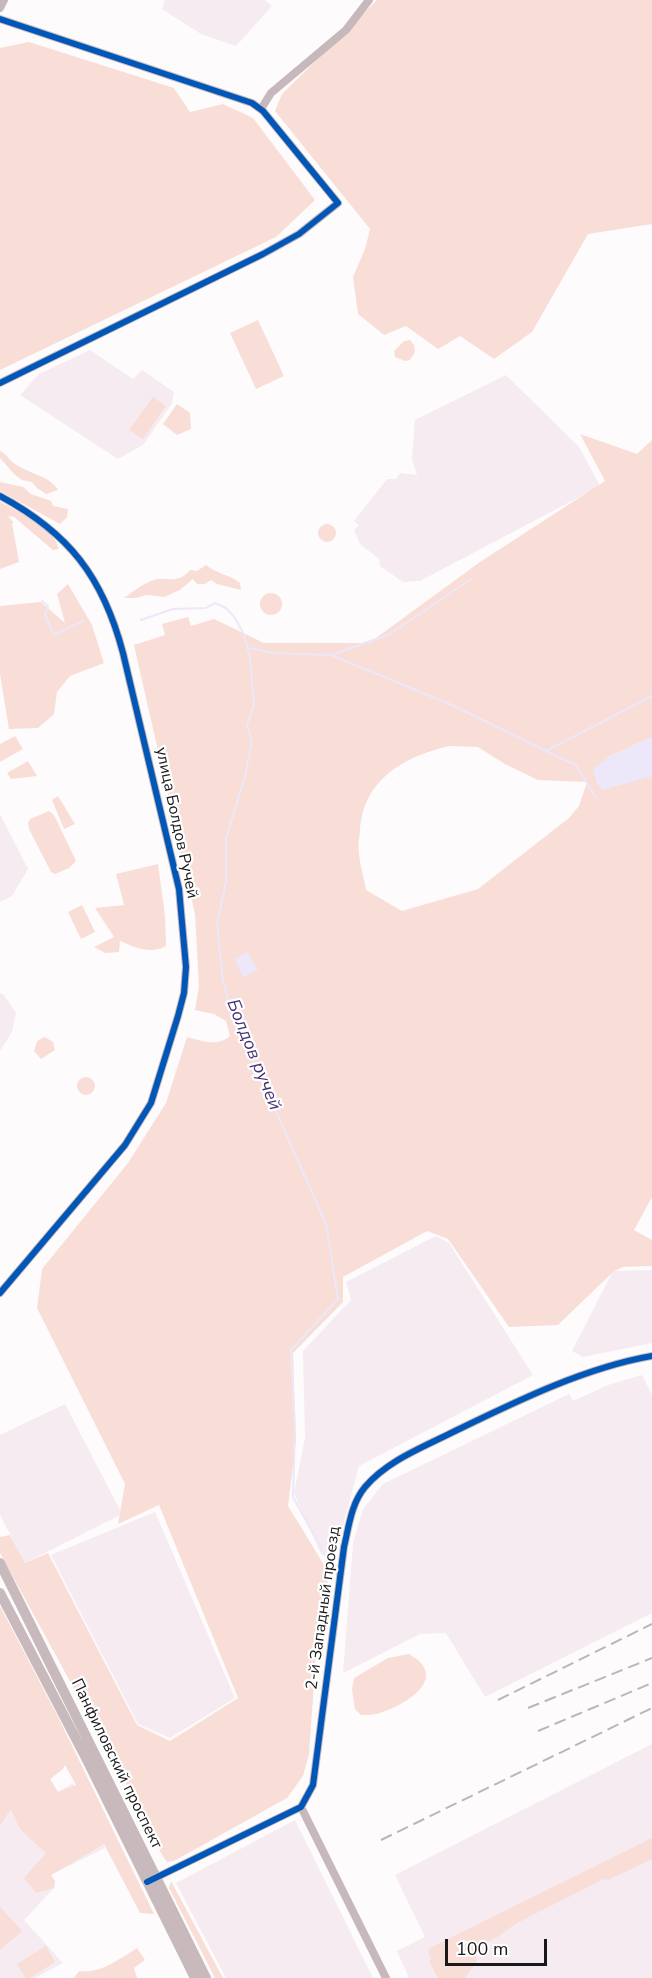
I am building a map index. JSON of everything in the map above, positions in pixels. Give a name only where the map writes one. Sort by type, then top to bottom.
[{"type":"main road","name":"Панфиловский проспект","points":[[0,1563],[151,1880],[195,1978]]},
{"type":"main road","name":"Панфиловский проспект","points":[[0,1593],[151,1880],[206,1978]]},
{"type":"street","points":[[0,8],[4,0]]},
{"type":"street","points":[[261,109],[272,93],[346,30],[369,0]]},
{"type":"street","points":[[0,19],[252,103],[261,109],[338,203],[299,234],[263,254],[0,383]]},
{"type":"street","name":"улица Болдов Ручей","points":[[0,496],[41,521],[72,549],[98,586],[113,616],[180,889],[186,967],[184,993],[178,1016],[147,1112],[125,1146],[0,1293]]},
{"type":"street","name":"2-й Западный проезд","points":[[301,1807],[313,1785],[344,1547],[351,1513],[365,1487],[381,1471],[402,1458],[475,1422],[595,1370],[627,1360],[652,1356]]},
{"type":"street","points":[[151,1880],[301,1807],[386,1978]]},
{"type":"shaded area","points":[[165,0],[265,0],[272,6],[236,46],[201,34],[162,9]]},
{"type":"shaded area","points":[[377,0],[652,0],[652,224],[588,234],[532,332],[494,359],[460,336],[438,349],[406,326],[384,335],[358,314],[353,277],[365,249],[370,229],[275,111],[282,94]]},
{"type":"shaded area","points":[[29,42],[174,88],[190,112],[223,104],[253,118],[315,200],[276,237],[0,370],[0,48]]},
{"type":"shaded area","points":[[258,320],[284,376],[256,389],[230,333]]},
{"type":"shaded area","points":[[410,340],[415,352],[410,360],[405,361],[395,357],[394,351],[404,341]]},
{"type":"shaded area","points":[[90,350],[133,379],[142,370],[174,392],[172,403],[143,445],[118,459],[20,395],[39,374]]},
{"type":"shaded area","points":[[506,375],[579,447],[600,486],[420,581],[403,582],[380,566],[379,559],[360,544],[354,530],[359,525],[354,521],[387,479],[396,479],[400,473],[417,475],[412,459],[415,420]]},
{"type":"shaded area","points":[[153,397],[166,406],[143,439],[129,430]]},
{"type":"shaded area","points":[[177,404],[190,413],[191,429],[177,435],[163,424]]},
{"type":"shaded area","points":[[580,434],[637,454],[652,440],[652,737],[608,757],[642,778],[652,776],[652,1197],[634,1230],[652,1240],[652,1266],[623,1267],[614,1271],[558,1325],[509,1327],[448,1239],[427,1231],[343,1277],[343,1302],[293,1353],[296,1441],[288,1506],[329,1573],[317,1641],[309,1754],[303,1776],[287,1798],[174,1861],[167,1862],[0,1553],[0,1537],[10,1535],[25,1563],[48,1553],[137,1725],[170,1741],[238,1698],[159,1505],[118,1524],[125,1484],[37,1308],[42,1269],[128,1163],[166,1103],[187,1037],[215,1042],[230,1036],[226,1021],[214,1014],[195,1010],[199,986],[195,914],[134,645],[165,635],[162,624],[188,617],[191,626],[214,619],[264,643],[369,643],[480,562],[605,481]],"holes":[[[449,746],[478,747],[505,764],[538,780],[587,782],[579,806],[569,818],[478,889],[402,911],[366,890],[360,858],[359,836],[363,813],[369,797],[378,784],[402,764],[432,751]]]},
{"type":"shaded area","points":[[0,451],[20,467],[49,481],[58,490],[46,494],[32,482],[22,480],[0,458]]},
{"type":"shaded area","points":[[0,482],[23,487],[31,494],[51,501],[53,506],[68,509],[67,517],[60,524],[0,491]]},
{"type":"shaded area","points":[[0,502],[25,515],[43,528],[51,535],[59,549],[53,550],[14,517],[8,516],[14,523],[12,523],[19,562],[0,569]]},
{"type":"shaded area","points":[[327,524],[333,527],[336,533],[333,539],[327,542],[321,539],[318,533],[321,527]]},
{"type":"shaded area","points":[[206,565],[236,580],[240,583],[241,590],[217,584],[211,580],[205,584],[197,584],[193,579],[180,590],[164,597],[146,595],[124,598],[150,581],[177,579],[186,575],[190,570],[197,571]]},
{"type":"shaded area","points":[[68,584],[92,625],[104,663],[70,676],[57,692],[54,714],[38,728],[9,729],[0,674],[0,606],[41,602],[65,623],[57,594]]},
{"type":"shaded area","points":[[271,593],[281,600],[282,604],[275,614],[271,615],[261,608],[260,604],[267,594]]},
{"type":"shaded area","points":[[15,736],[23,749],[0,762],[0,744]]},
{"type":"shaded area","points":[[652,737],[652,776],[603,790],[597,784],[593,769],[608,757]]},
{"type":"shaded area","points":[[28,761],[37,776],[11,779],[7,773]]},
{"type":"shaded area","points":[[58,796],[75,824],[64,829],[52,800]]},
{"type":"shaded area","points":[[49,811],[54,815],[76,861],[69,868],[55,874],[51,872],[28,823],[30,819]]},
{"type":"shaded area","points":[[0,814],[28,869],[12,896],[0,902]]},
{"type":"shaded area","points":[[158,864],[165,916],[166,946],[149,950],[120,941],[119,952],[105,953],[94,947],[114,937],[95,908],[124,905],[116,874]]},
{"type":"shaded area","points":[[82,905],[95,932],[81,939],[68,912]]},
{"type":"shaded area","points":[[247,952],[258,970],[243,977],[235,959]]},
{"type":"shaded area","points":[[0,993],[4,995],[16,1013],[12,1032],[0,1051]]},
{"type":"shaded area","points":[[45,1037],[53,1042],[55,1050],[41,1059],[34,1051],[37,1041]]},
{"type":"shaded area","points":[[82,1077],[90,1077],[95,1082],[93,1093],[82,1095],[77,1090],[77,1082]]},
{"type":"shaded area","points":[[436,1236],[449,1243],[533,1375],[359,1466],[334,1559],[321,1554],[294,1493],[305,1438],[303,1351],[351,1300],[346,1282]]},
{"type":"shaded area","points":[[652,1270],[652,1343],[583,1357],[572,1351],[613,1271]]},
{"type":"shaded area","points":[[642,1375],[652,1395],[652,1613],[485,1697],[446,1633],[420,1634],[343,1673],[353,1543],[363,1509],[383,1484],[569,1394],[573,1401],[608,1385]]},
{"type":"shaded area","points":[[65,1404],[122,1514],[25,1563],[0,1515],[0,1435]]},
{"type":"shaded area","points":[[155,1512],[235,1698],[170,1738],[138,1724],[51,1555]]},
{"type":"shaded area","points":[[0,1606],[59,1719],[154,1914],[140,1913],[104,1844],[51,1875],[55,1881],[54,1888],[36,1893],[24,1878],[46,1853],[20,1829],[11,1809],[0,1825]],"holes":[[[65,1765],[76,1785],[58,1792],[50,1779]]]},
{"type":"shaded area","points":[[409,1654],[420,1662],[425,1671],[425,1680],[421,1688],[394,1708],[376,1714],[361,1715],[355,1709],[352,1689],[354,1678],[388,1658]]},
{"type":"shaded area","points":[[44,1726],[63,1769],[50,1779],[58,1792],[73,1783],[105,1848],[51,1875],[55,1881],[54,1888],[24,1920],[63,1963],[35,1978],[0,1978],[0,1768]]},
{"type":"shaded area","points":[[652,1744],[652,1978],[409,1978],[397,1951],[425,1937],[395,1875]]},
{"type":"shaded area","points":[[295,1820],[373,1978],[226,1978],[176,1883]]},
{"type":"shaded area","points":[[652,1838],[652,1859],[608,1880],[604,1879],[515,1924],[499,1936],[473,1949],[477,1961],[465,1978],[438,1978],[429,1961],[431,1959],[428,1951],[432,1947]]},
{"type":"shaded area","points":[[171,1881],[223,1978],[215,1978],[169,1888]]},
{"type":"shaded area","points":[[0,1907],[22,1931],[0,1950]]},
{"type":"shaded area","points":[[46,1946],[55,1962],[30,1978],[26,1978],[17,1964]]},
{"type":"shaded area","points":[[137,1948],[145,1960],[134,1968],[137,1978],[74,1978],[79,1971],[102,1968]]},
{"type":"waterway","points":[[249,648],[273,653],[331,655],[390,634],[471,579]]},
{"type":"waterway","name":"Болдов ручей","points":[[42,601],[48,606],[45,615],[54,635],[83,621]]},
{"type":"waterway","name":"Болдов ручей","points":[[141,620],[173,609],[206,608],[215,603],[226,608],[235,618],[244,635],[250,657],[254,704],[247,726],[252,740],[245,776],[226,839],[226,882],[217,924],[223,980],[230,1008],[326,1224],[338,1299],[291,1350],[295,1428],[293,1497],[331,1566]]},
{"type":"waterway","points":[[331,655],[452,705],[546,751],[652,696]]},
{"type":"waterway","points":[[546,751],[576,765],[596,798]]},
{"type":"railway","points":[[498,1700],[652,1624]]},
{"type":"railway","points":[[528,1708],[652,1658]]},
{"type":"railway","points":[[538,1731],[652,1683]]},
{"type":"railway","points":[[381,1840],[652,1708]]},
{"type":"cycle path","points":[[0,19],[252,103],[263,111],[338,203],[299,234],[263,254],[0,383]]},
{"type":"cycle path","points":[[0,496],[46,525],[80,560],[105,602],[115,626],[179,889],[186,967],[184,993],[151,1103],[125,1145],[0,1293]]},
{"type":"cycle path","points":[[147,1882],[301,1807],[313,1785],[344,1547],[354,1508],[365,1487],[394,1462],[524,1399],[600,1369],[652,1356]]}]
